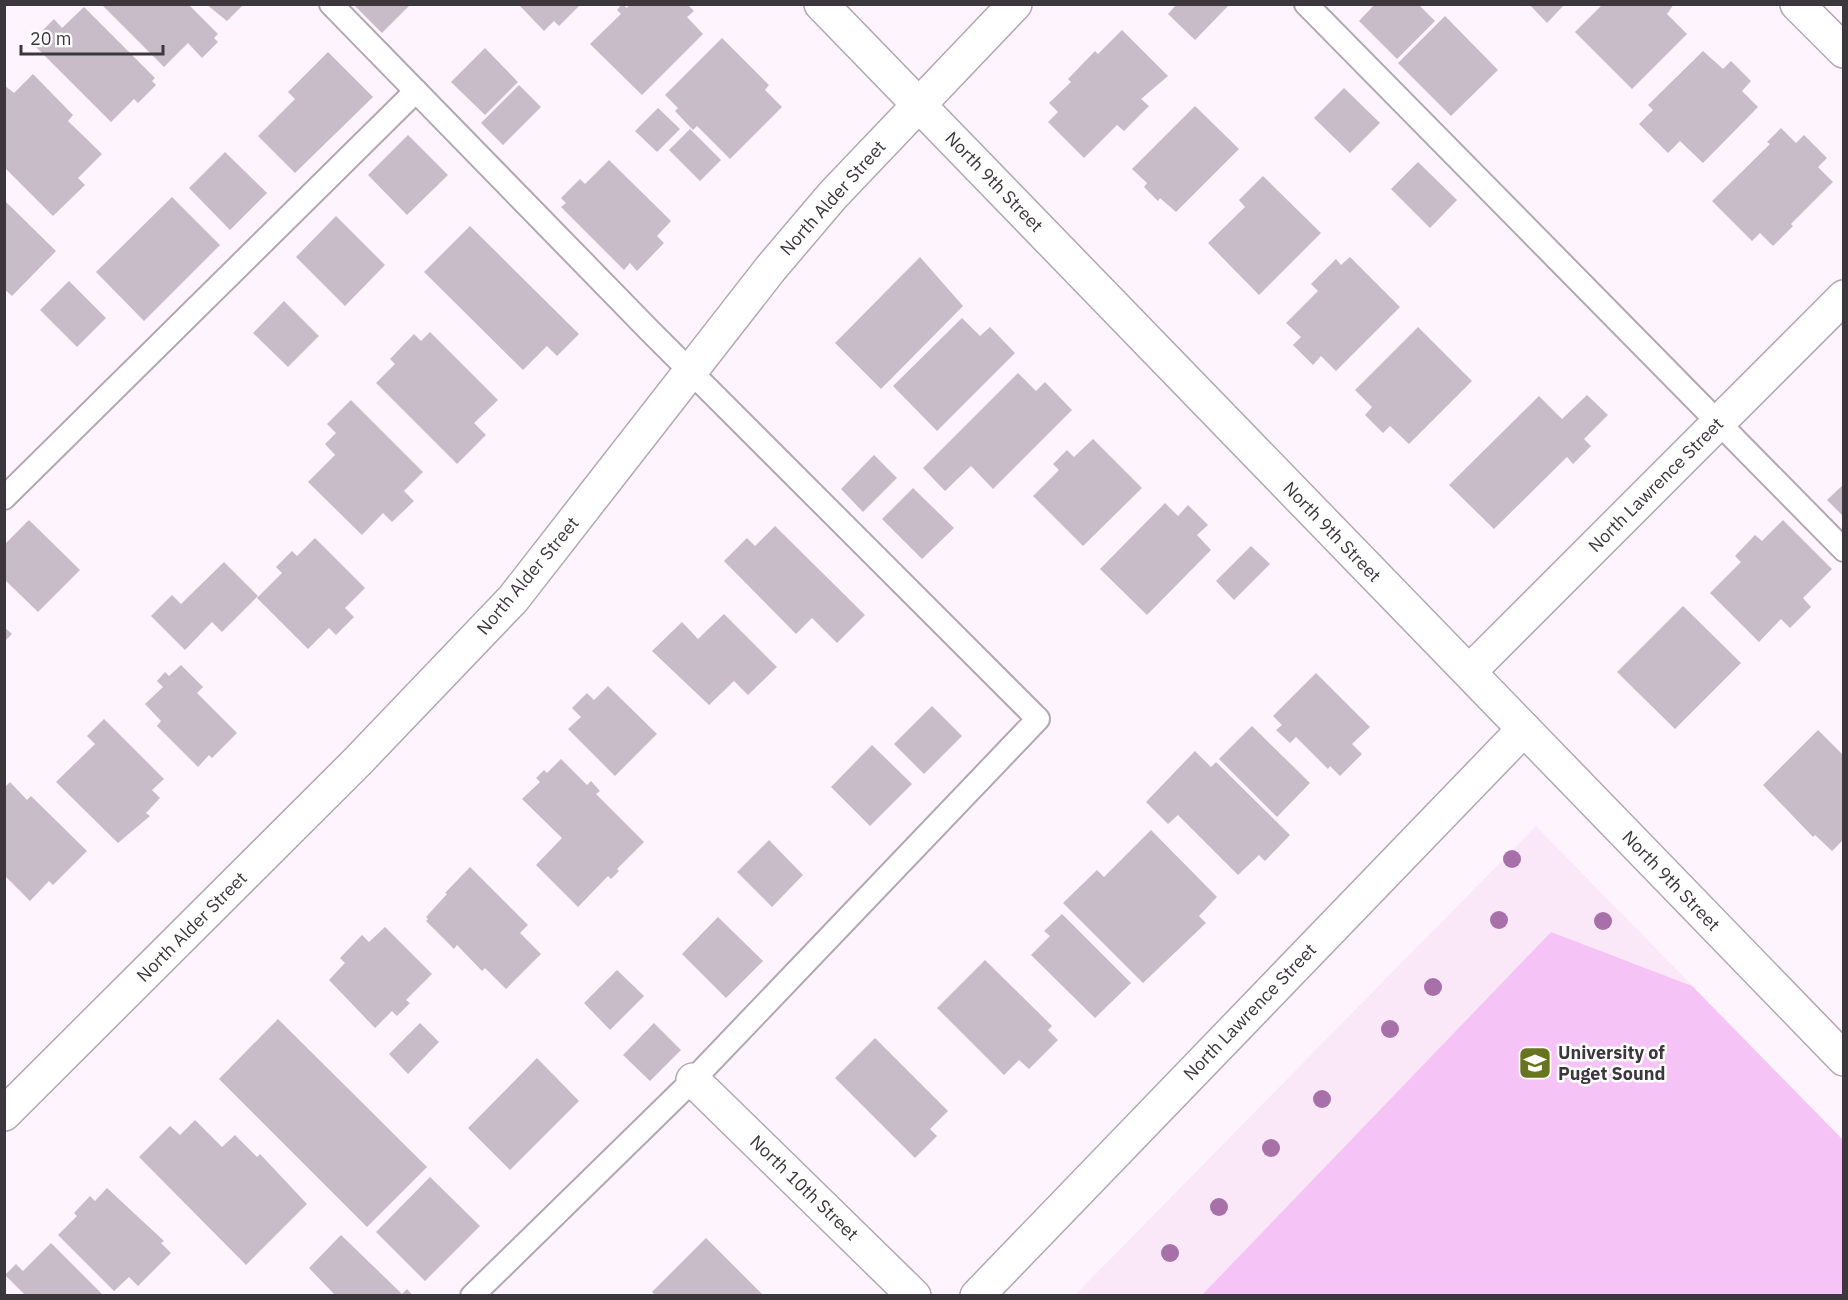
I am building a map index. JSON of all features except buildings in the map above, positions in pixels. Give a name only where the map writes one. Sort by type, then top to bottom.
[{"type":"street","name":"North 9th Street","points":[[821,4],[1844,1059]]},
{"type":"street","name":"North Alder Street","points":[[4,1114],[451,666],[513,599],[690,370],[833,195],[1015,4]]},
{"type":"street","points":[[1797,4],[1844,51]]},
{"type":"street","name":"North Lawrence Street","points":[[1468,672],[1844,297]]},
{"type":"street","name":"North Lawrence Street","points":[[977,1296],[1524,729]]},
{"type":"street","name":"North 10th Street","points":[[693,1080],[914,1296]]},
{"type":"lane","points":[[331,4],[690,370],[1038,719],[693,1080],[472,1296]]},
{"type":"lane","points":[[1306,4],[1844,550]]},
{"type":"lane","points":[[4,498],[416,91]]},
{"type":"shaded area","name":"University of Puget Sound","points":[[1536,826],[1843,1140],[1843,1295],[1074,1296]]},
{"type":"shaded area","name":"University of Puget Sound","points":[[1551,932],[1692,986],[1843,1140],[1843,1295],[1202,1295]]},
{"type":"place","name":"University of Puget Sound","points":[[1535,1063]]}]
